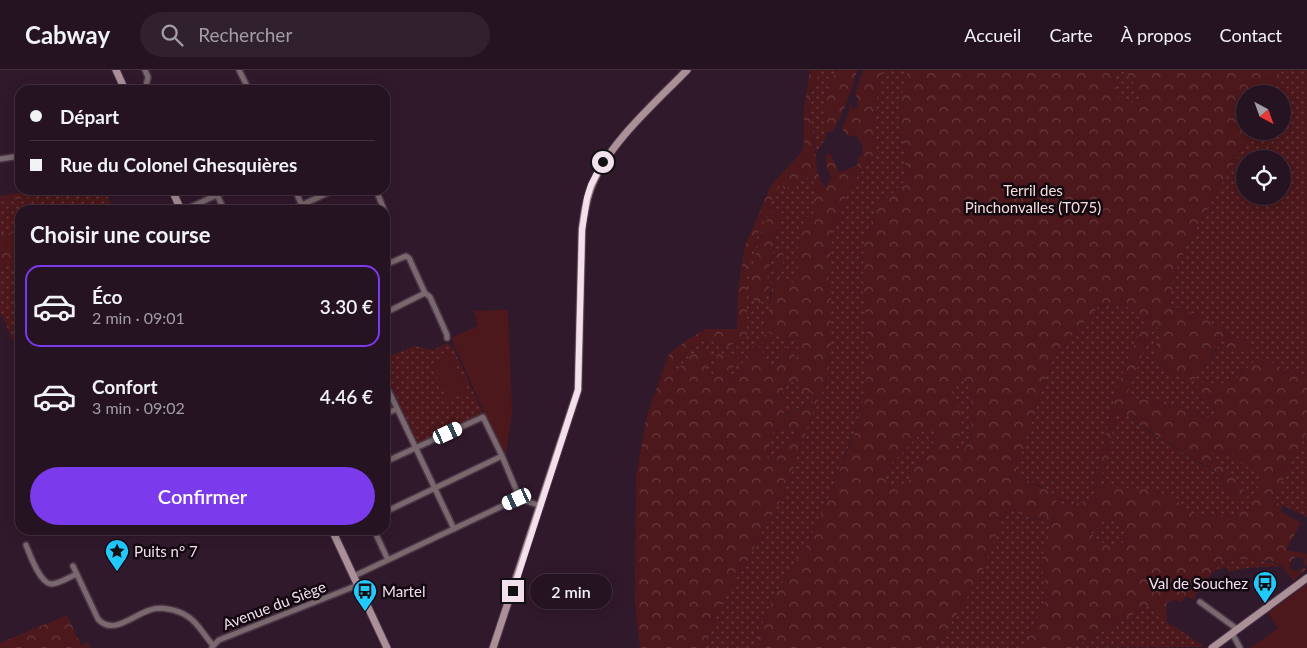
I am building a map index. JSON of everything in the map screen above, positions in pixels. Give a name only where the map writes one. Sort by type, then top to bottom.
[{"type":"main road","points":[[116,70],[123,85]]},
{"type":"main road","points":[[493,648],[578,390],[582,230],[584,210],[591,185],[603,162],[616,144],[687,70]]},
{"type":"main road","points":[[334,535],[387,648]]},
{"type":"main road","points":[[1212,648],[1307,578]]},
{"type":"street","points":[[239,70],[246,85]]},
{"type":"street","points":[[146,85],[147,71]]},
{"type":"street","points":[[0,160],[15,157]]},
{"type":"street","points":[[193,205],[212,195]]},
{"type":"street","points":[[308,205],[325,195]]},
{"type":"street","points":[[390,264],[406,256],[409,258],[425,293],[430,297],[447,338]]},
{"type":"street","points":[[390,310],[425,293]]},
{"type":"street","points":[[390,394],[454,529]]},
{"type":"street","points":[[390,412],[397,409]]},
{"type":"street","points":[[390,460],[482,417],[502,456],[520,498],[541,506]]},
{"type":"street","points":[[390,510],[502,456]]},
{"type":"street","points":[[354,576],[520,498]]},
{"type":"street","points":[[376,535],[388,560]]},
{"type":"street","points":[[26,546],[41,577],[46,582],[52,584],[60,582],[76,574]]},
{"type":"street","name":"Avenue du Siège","points":[[73,566],[98,619],[105,624],[111,626],[118,625],[152,609],[169,610],[188,616],[212,646],[219,640],[358,585]]},
{"type":"street","points":[[1200,602],[1234,631],[1240,648]]},
{"type":"green space","points":[[810,70],[821,70],[811,90],[809,111],[818,173],[821,182],[826,188],[831,177],[826,164],[826,155],[830,153],[839,173],[859,163],[857,159],[863,151],[860,142],[856,136],[847,135],[842,129],[850,104],[854,110],[857,108],[858,99],[855,94],[863,70],[883,70],[879,83],[874,130],[875,152],[867,165],[862,168],[846,197],[832,237],[828,282],[831,299],[831,347],[827,384],[815,406],[784,494],[747,562],[726,594],[703,648],[640,648],[635,605],[636,477],[647,415],[669,354],[705,329],[737,329],[738,289],[745,246],[771,185],[801,153],[804,144],[804,109]],"holes":[[[802,175],[812,180],[816,186],[813,217],[806,217],[800,233],[797,283],[780,281],[785,244],[781,244],[776,259],[770,306],[764,326],[768,332],[776,336],[781,335],[783,340],[796,338],[799,343],[798,356],[795,358],[793,350],[783,346],[774,370],[762,351],[765,346],[774,341],[769,335],[763,335],[760,340],[763,344],[760,347],[751,347],[735,378],[729,376],[742,349],[738,347],[731,357],[726,357],[721,352],[717,353],[718,364],[713,370],[713,380],[703,372],[713,357],[708,349],[693,354],[675,374],[672,371],[686,352],[700,342],[706,339],[726,347],[747,337],[747,267],[766,210],[768,216],[757,248],[752,272],[752,294],[755,303],[764,302],[773,245],[784,213],[776,214],[772,212],[773,196],[783,183],[783,190],[795,184]],[[792,381],[804,393],[813,392],[817,398],[810,406],[783,416],[782,409],[788,404],[782,399],[783,388]],[[798,429],[799,434],[787,443],[774,461],[768,460],[767,455],[773,432]]]},
{"type":"green space","points":[[821,70],[836,70],[825,104],[824,120],[826,135],[816,153],[810,100],[815,80]]},
{"type":"green space","points":[[836,70],[857,70],[840,118],[832,132],[826,132],[823,117],[824,109],[827,92]]},
{"type":"green space","points":[[883,70],[907,70],[907,89],[900,95],[907,179],[890,196],[878,203],[864,244],[863,288],[869,353],[862,406],[854,432],[824,509],[806,547],[786,576],[765,615],[755,648],[703,648],[726,594],[747,562],[784,494],[815,406],[827,384],[831,347],[831,299],[828,282],[832,237],[846,197],[862,168],[867,165],[875,152],[874,130],[879,83]]},
{"type":"green space","name":"Terril des Pinchonvalles (T075)","points":[[907,70],[1281,70],[1275,85],[1236,85],[1236,140],[1248,140],[1242,150],[1236,150],[1236,160],[1185,249],[1174,275],[1170,302],[1172,306],[1204,317],[1214,325],[1252,346],[1248,350],[1237,353],[1227,349],[1224,339],[1215,349],[1210,361],[1195,371],[1195,379],[1190,380],[1180,375],[1176,377],[1158,361],[1155,351],[1161,330],[1155,326],[1127,394],[1137,399],[1169,402],[1214,420],[1217,417],[1217,413],[1194,392],[1201,382],[1222,383],[1234,380],[1258,358],[1307,377],[1307,432],[1272,500],[1283,506],[1280,511],[1301,523],[1286,550],[1307,554],[1307,566],[1304,563],[1304,559],[1293,558],[1290,563],[1290,569],[1298,572],[1303,567],[1306,569],[1293,580],[1282,566],[1272,561],[1223,558],[1216,570],[1204,581],[1193,600],[1186,596],[1181,602],[1175,600],[1166,603],[1167,619],[1148,606],[1072,648],[1023,648],[1049,594],[1041,567],[1047,533],[1054,515],[1042,519],[1034,519],[1008,508],[980,576],[935,648],[755,648],[765,615],[786,576],[806,547],[824,509],[855,432],[862,406],[869,353],[863,288],[864,244],[878,203],[890,196],[907,179],[900,95],[907,88]],"holes":[[[1123,71],[1131,79],[1141,97],[1140,102],[1134,101],[1128,106],[1118,98],[1113,78]],[[1126,306],[1145,321],[1117,388],[1094,487],[1099,492],[1098,497],[1072,505],[1055,507],[1054,505],[1060,497],[1015,474],[1052,361],[1063,345],[1098,307]],[[962,380],[967,382],[971,398],[971,433],[965,448],[959,449],[955,447],[961,433],[962,423],[959,408],[952,395],[953,388]],[[1117,412],[1131,417],[1132,420],[1215,472],[1231,496],[1239,498],[1246,504],[1249,501],[1239,483],[1207,452],[1232,455],[1262,478],[1249,509],[1235,515],[1199,517],[1174,499],[1156,490],[1100,486]],[[925,429],[932,429],[936,433],[929,451],[913,469],[906,486],[893,487],[886,480],[884,472]],[[1106,520],[1113,520],[1123,529],[1125,535],[1124,542],[1116,547],[1117,549],[1101,542],[1092,534],[1091,530],[1101,529],[1100,523]]]},
{"type":"green space","points":[[1281,70],[1307,70],[1307,377],[1286,370],[1271,362],[1242,371],[1230,383],[1219,385],[1201,383],[1198,397],[1217,413],[1217,417],[1214,420],[1169,402],[1137,399],[1127,394],[1155,326],[1161,330],[1160,338],[1156,345],[1158,362],[1164,369],[1176,377],[1198,369],[1209,362],[1225,339],[1227,349],[1252,346],[1214,325],[1204,317],[1172,306],[1170,302],[1174,275],[1185,249],[1236,160],[1236,205],[1291,205],[1291,150],[1242,150],[1248,140],[1291,140],[1291,85],[1275,85]]},
{"type":"green space","points":[[1123,71],[1130,75],[1141,97],[1140,102],[1128,106],[1118,98],[1113,78]]},
{"type":"green space","points":[[802,175],[817,185],[813,217],[806,217],[798,242],[797,283],[780,282],[785,244],[778,251],[770,294],[770,307],[764,326],[790,340],[796,338],[799,343],[798,356],[795,358],[794,355],[779,357],[775,371],[762,351],[765,346],[773,341],[760,347],[751,347],[735,378],[729,376],[741,349],[718,364],[713,380],[702,372],[713,357],[682,364],[675,374],[672,371],[682,357],[695,345],[706,339],[725,347],[747,337],[747,267],[766,209],[768,216],[757,248],[752,272],[752,294],[756,303],[768,273],[783,214],[772,212],[773,196],[783,182],[784,190]]},
{"type":"green space","points":[[15,194],[40,195],[0,202],[0,196]]},
{"type":"green space","points":[[40,195],[107,195],[112,205],[15,205],[15,232],[0,234],[0,202]]},
{"type":"green space","points":[[15,232],[15,263],[0,269],[0,234]]},
{"type":"green space","points":[[15,263],[15,346],[0,311],[0,269]]},
{"type":"green space","points":[[1126,306],[1145,321],[1117,388],[1094,486],[1099,492],[1098,497],[1072,505],[1055,507],[1054,505],[1058,501],[1043,487],[1015,474],[1052,361],[1063,345],[1098,307]]},
{"type":"green space","points":[[508,310],[512,412],[506,455],[485,414],[451,338],[478,326],[474,311]]},
{"type":"green space","points":[[447,343],[454,349],[482,412],[480,415],[418,443],[390,383],[390,356],[415,346],[433,350]]},
{"type":"green space","points":[[451,355],[468,391],[448,401],[431,364]]},
{"type":"green space","points":[[962,380],[967,382],[971,398],[972,425],[968,441],[964,448],[959,449],[955,447],[955,442],[961,435],[952,395],[953,388]]},
{"type":"green space","points":[[792,381],[804,393],[813,392],[817,397],[810,406],[799,408],[782,416],[783,388]]},
{"type":"green space","points":[[1117,412],[1131,417],[1132,421],[1215,473],[1231,496],[1247,497],[1239,483],[1221,464],[1206,454],[1207,452],[1232,455],[1263,478],[1249,509],[1235,515],[1198,517],[1174,499],[1100,486]]},
{"type":"green space","points":[[798,429],[799,434],[787,443],[774,461],[768,460],[767,455],[773,432]]},
{"type":"green space","points":[[925,429],[932,429],[936,433],[929,451],[925,458],[913,469],[906,486],[893,488],[886,480],[884,472]]},
{"type":"green space","points":[[1307,432],[1307,517],[1272,500]]},
{"type":"green space","points":[[1008,508],[1032,519],[1040,520],[1054,515],[1047,533],[1046,583],[1049,594],[1023,648],[935,648],[973,588]]},
{"type":"green space","points":[[1106,520],[1113,520],[1119,524],[1124,532],[1124,542],[1119,545],[1117,550],[1098,540],[1091,530],[1101,528],[1100,523]]},
{"type":"green space","points":[[1223,558],[1260,560],[1282,566],[1246,568],[1228,572],[1228,567],[1216,570]]},
{"type":"green space","points":[[1307,584],[1307,648],[1250,648],[1278,628],[1268,613]]},
{"type":"green space","points":[[1148,606],[1167,619],[1166,621],[1205,647],[1073,648]]},
{"type":"green space","points":[[67,615],[81,645],[88,642],[91,648],[0,648],[0,643]]},
{"type":"place","name":"Puits n° 7","points":[[117,572]]},
{"type":"place","name":"Val de Souchez","points":[[1265,604]]},
{"type":"place","name":"Martel","points":[[365,612]]},
{"type":"route","points":[[513,591],[578,390],[584,210],[591,185],[603,162]]}]
